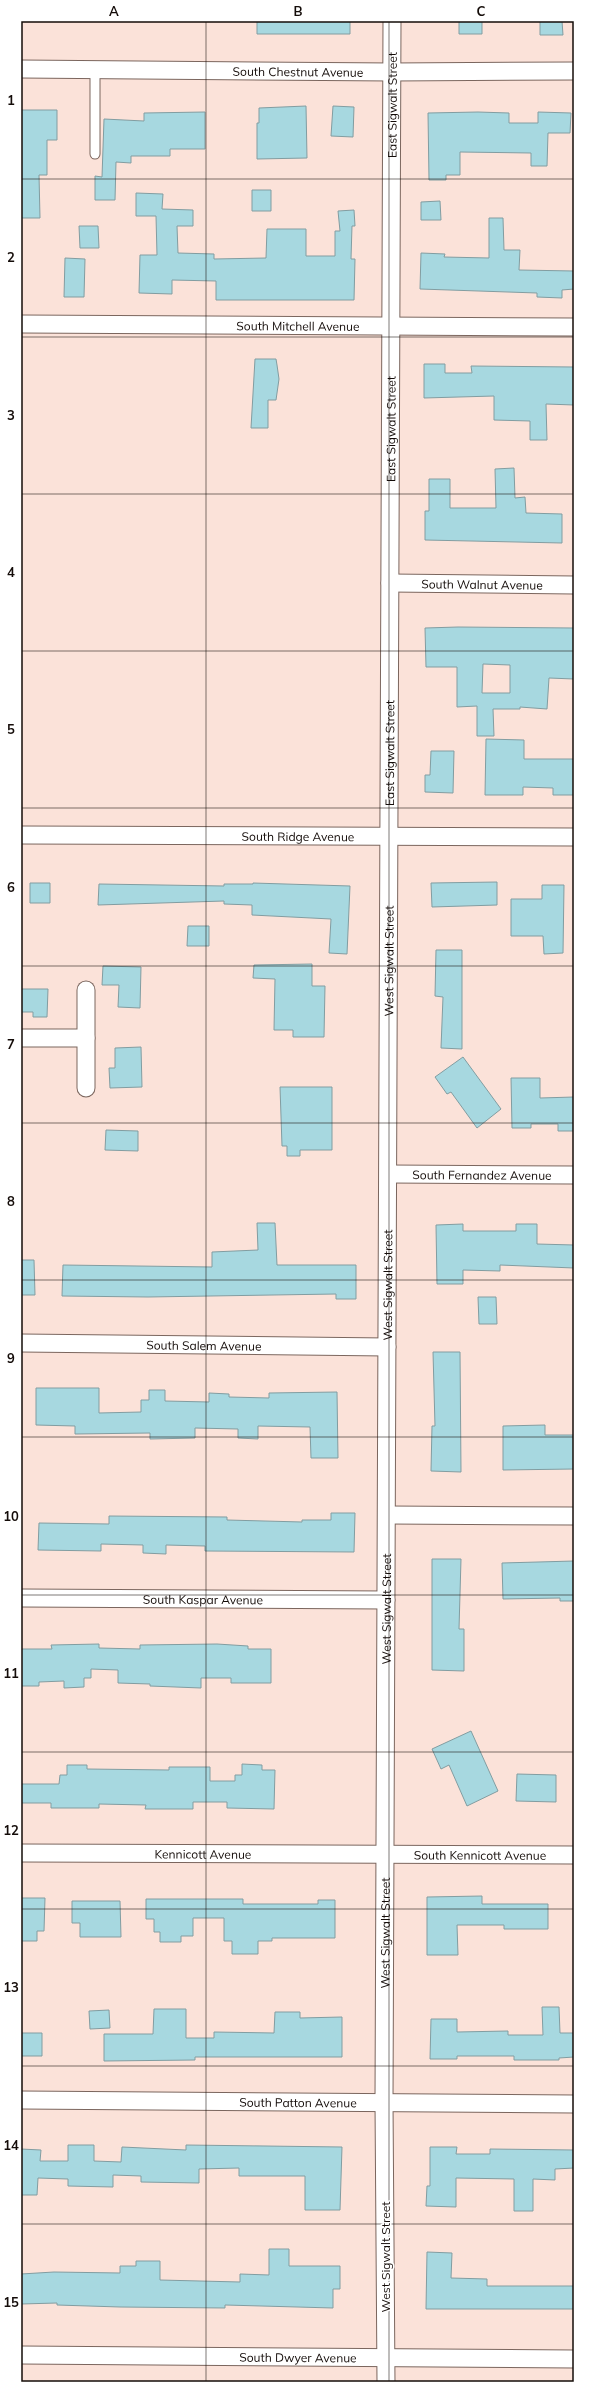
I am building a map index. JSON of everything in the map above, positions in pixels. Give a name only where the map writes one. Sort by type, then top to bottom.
[{"type":"street","name":"East Sigwalt Street","points":[[390,836],[389,326],[392,21]]},
{"type":"street","name":"South Chestnut Avenue","points":[[21,69],[392,72],[574,71]]},
{"type":"street","name":"South Mitchell Avenue","points":[[21,324],[574,327]]},
{"type":"street","name":"South Walnut Avenue","points":[[390,583],[574,585]]},
{"type":"street","name":"South Ridge Avenue","points":[[21,835],[574,837]]},
{"type":"street","name":"West Sigwalt Street","points":[[386,2382],[384,2102],[386,1600],[388,1515],[387,1347],[390,836]]},
{"type":"street","points":[[86,990],[86,1088]]},
{"type":"street","points":[[21,1038],[86,1038]]},
{"type":"street","name":"South Fernandez Avenue","points":[[389,1174],[574,1175]]},
{"type":"street","name":"South Salem Avenue","points":[[21,1343],[387,1347]]},
{"type":"street","points":[[388,1515],[574,1516]]},
{"type":"street","name":"South Kaspar Avenue","points":[[21,1598],[386,1600]]},
{"type":"street","name":"Kennicott Avenue","points":[[21,1853],[386,1854]]},
{"type":"street","name":"South Kennicott Avenue","points":[[386,1854],[574,1855]]},
{"type":"street","name":"South Patton Avenue","points":[[21,2100],[574,2104]]},
{"type":"street","name":"South Dwyer Avenue","points":[[21,2355],[574,2359]]},
{"type":"lane","points":[[95,70],[95,154]]},
{"type":"building","points":[[257,21],[350,21],[350,34],[257,34]]},
{"type":"building","points":[[459,21],[482,21],[482,34],[459,34]]},
{"type":"building","points":[[540,21],[562,21],[563,35],[540,35]]},
{"type":"building","points":[[306,106],[307,158],[257,159],[257,123],[259,123],[259,108]]},
{"type":"building","points":[[333,106],[354,107],[353,137],[331,136]]},
{"type":"building","points":[[21,110],[57,110],[57,140],[47,140],[47,175],[39,175],[40,218],[21,218]]},
{"type":"building","points":[[205,112],[205,149],[170,149],[170,156],[131,156],[131,163],[116,162],[115,200],[95,200],[95,176],[102,177],[104,119],[144,121],[144,113]]},
{"type":"building","points":[[538,112],[571,113],[570,133],[548,133],[547,166],[531,166],[531,153],[460,152],[460,175],[446,175],[446,180],[429,180],[428,113],[509,113],[509,123],[538,123]]},
{"type":"building","points":[[252,190],[271,190],[271,211],[252,211]]},
{"type":"building","points":[[136,193],[163,194],[162,209],[193,210],[193,226],[177,226],[178,253],[214,254],[214,259],[266,258],[267,229],[306,229],[306,256],[335,256],[335,231],[340,231],[338,211],[354,210],[355,226],[352,226],[351,259],[355,259],[354,300],[216,300],[216,281],[172,280],[172,294],[139,293],[140,255],[157,255],[156,216],[136,216]]},
{"type":"building","points":[[440,201],[441,220],[421,220],[421,202]]},
{"type":"building","points":[[489,218],[503,218],[504,250],[520,250],[519,270],[574,271],[574,289],[562,290],[562,298],[537,297],[537,293],[420,289],[421,253],[445,254],[444,257],[489,258]]},
{"type":"building","points":[[79,226],[98,226],[99,248],[80,248]]},
{"type":"building","points":[[65,258],[85,259],[84,297],[64,297]]},
{"type":"building","points":[[255,359],[276,359],[279,379],[276,400],[268,400],[268,428],[251,428]]},
{"type":"building","points":[[424,364],[445,364],[445,373],[472,373],[471,366],[574,367],[574,405],[546,404],[547,440],[530,440],[530,421],[494,420],[494,396],[424,398]]},
{"type":"building","points":[[514,468],[515,498],[525,497],[526,513],[562,514],[562,543],[425,540],[425,511],[429,511],[429,479],[450,479],[450,508],[496,508],[495,469]]},
{"type":"building","points":[[425,628],[574,628],[574,679],[549,678],[547,709],[520,707],[520,709],[493,709],[494,736],[477,736],[477,706],[457,707],[457,667],[426,667]],"holes":[[[483,664],[510,665],[510,693],[482,693]]]},
{"type":"building","points":[[486,739],[524,740],[524,759],[574,759],[574,795],[553,795],[553,788],[523,787],[523,795],[485,795]]},
{"type":"building","points":[[431,751],[454,751],[453,793],[425,792],[425,775],[430,775]]},
{"type":"building","points":[[497,882],[497,905],[432,907],[431,883]]},
{"type":"building","points":[[30,883],[50,883],[50,903],[30,903]]},
{"type":"building","points":[[253,883],[350,886],[347,954],[329,953],[331,919],[252,915],[252,905],[224,904],[224,901],[98,905],[99,884],[224,886],[224,884]]},
{"type":"building","points":[[542,885],[564,885],[563,953],[544,954],[543,936],[511,936],[511,899],[542,899]]},
{"type":"building","points":[[188,926],[209,926],[209,946],[187,946]]},
{"type":"building","points":[[436,950],[462,950],[462,1049],[441,1048],[443,997],[435,996]]},
{"type":"building","points":[[312,964],[312,986],[325,986],[324,1037],[293,1037],[293,1030],[274,1030],[275,979],[253,978],[254,965]]},
{"type":"building","points":[[103,966],[141,967],[140,1008],[118,1007],[119,985],[102,985]]},
{"type":"building","points":[[21,989],[48,989],[47,1017],[33,1017],[33,1012],[21,1012]]},
{"type":"building","points":[[141,1047],[142,1087],[110,1088],[109,1068],[115,1068],[115,1048]]},
{"type":"building","points":[[463,1057],[501,1109],[477,1128],[451,1092],[447,1094],[435,1077]]},
{"type":"building","points":[[511,1078],[540,1078],[540,1098],[574,1097],[574,1131],[558,1131],[558,1124],[531,1124],[531,1128],[512,1128]]},
{"type":"building","points":[[280,1087],[332,1087],[332,1150],[300,1150],[300,1156],[287,1156],[287,1146],[282,1146]]},
{"type":"building","points":[[106,1130],[138,1131],[138,1151],[105,1150]]},
{"type":"building","points":[[257,1223],[275,1223],[277,1265],[356,1265],[356,1299],[336,1299],[336,1294],[148,1297],[62,1296],[63,1265],[212,1267],[212,1252],[258,1250]]},
{"type":"building","points":[[463,1224],[463,1231],[516,1231],[516,1224],[537,1224],[537,1244],[574,1245],[574,1268],[500,1265],[500,1271],[463,1270],[463,1284],[437,1284],[436,1225]]},
{"type":"building","points":[[21,1260],[34,1260],[35,1295],[21,1295]]},
{"type":"building","points":[[478,1297],[496,1297],[497,1324],[479,1324]]},
{"type":"building","points":[[433,1352],[460,1352],[461,1472],[431,1471],[432,1426],[435,1426]]},
{"type":"building","points":[[36,1388],[99,1388],[99,1413],[141,1412],[141,1400],[149,1400],[149,1390],[165,1390],[165,1401],[209,1402],[209,1393],[229,1394],[229,1397],[269,1398],[269,1393],[337,1392],[338,1458],[311,1458],[310,1427],[258,1426],[258,1439],[238,1438],[238,1429],[195,1428],[195,1438],[150,1439],[150,1433],[75,1434],[75,1426],[36,1425]]},
{"type":"building","points":[[545,1425],[545,1435],[574,1435],[574,1469],[503,1470],[503,1426]]},
{"type":"building","points":[[331,1513],[355,1513],[354,1552],[205,1551],[205,1546],[166,1545],[166,1554],[143,1553],[143,1545],[101,1544],[101,1551],[38,1550],[39,1523],[109,1524],[109,1516],[227,1517],[227,1520],[302,1522],[302,1520],[331,1520]]},
{"type":"building","points":[[432,1559],[461,1559],[459,1629],[464,1629],[464,1671],[432,1670]]},
{"type":"building","points":[[574,1561],[574,1601],[560,1601],[560,1598],[503,1599],[502,1563]]},
{"type":"building","points":[[99,1644],[99,1648],[140,1649],[140,1645],[217,1644],[248,1646],[248,1649],[271,1649],[271,1683],[231,1683],[231,1678],[201,1678],[201,1688],[150,1686],[150,1684],[118,1683],[118,1670],[91,1669],[91,1678],[84,1678],[84,1687],[64,1688],[64,1681],[39,1682],[39,1686],[21,1686],[21,1649],[52,1649],[51,1645]]},
{"type":"building","points":[[471,1731],[498,1791],[467,1806],[449,1765],[441,1769],[432,1749]]},
{"type":"building","points":[[242,1764],[262,1765],[262,1770],[275,1770],[274,1809],[227,1808],[227,1802],[193,1802],[193,1809],[145,1809],[146,1805],[99,1804],[99,1808],[51,1808],[51,1803],[21,1803],[21,1784],[59,1784],[60,1775],[67,1775],[67,1765],[87,1765],[87,1769],[169,1770],[169,1767],[210,1767],[210,1781],[235,1781],[235,1775],[242,1775]]},
{"type":"building","points":[[517,1774],[556,1775],[556,1802],[516,1801]]},
{"type":"building","points":[[482,1896],[482,1904],[548,1904],[548,1929],[504,1929],[504,1925],[457,1925],[458,1955],[427,1955],[427,1897]]},
{"type":"building","points":[[21,1898],[45,1898],[44,1931],[37,1931],[37,1941],[21,1941]]},
{"type":"building","points":[[146,1899],[243,1899],[243,1904],[318,1904],[318,1900],[335,1900],[335,1938],[272,1938],[272,1941],[258,1941],[258,1954],[232,1954],[232,1941],[224,1941],[224,1918],[193,1918],[193,1936],[181,1936],[181,1942],[160,1942],[160,1932],[154,1932],[154,1919],[146,1919]]},
{"type":"building","points":[[72,1901],[120,1901],[121,1937],[80,1937],[80,1923],[72,1923]]},
{"type":"building","points":[[542,2007],[559,2007],[560,2033],[574,2033],[574,2057],[559,2058],[559,2060],[514,2060],[514,2056],[457,2056],[457,2059],[430,2059],[431,2019],[457,2019],[457,2032],[508,2031],[508,2035],[543,2035]]},
{"type":"building","points":[[154,2009],[186,2009],[186,2038],[214,2038],[214,2032],[274,2033],[275,2012],[300,2012],[300,2018],[342,2017],[342,2057],[195,2057],[195,2060],[104,2061],[104,2034],[153,2034]]},
{"type":"building","points":[[109,2010],[110,2028],[90,2029],[89,2011]]},
{"type":"building","points":[[21,2033],[42,2033],[42,2056],[21,2056]]},
{"type":"building","points":[[68,2145],[94,2145],[94,2161],[121,2162],[122,2147],[186,2150],[186,2145],[342,2147],[340,2210],[305,2210],[305,2176],[239,2176],[239,2168],[199,2169],[199,2183],[141,2182],[141,2176],[113,2175],[113,2187],[68,2186],[68,2179],[38,2178],[37,2195],[21,2195],[21,2149],[41,2150],[40,2161],[68,2161]]},
{"type":"building","points":[[430,2147],[457,2147],[456,2154],[490,2154],[490,2149],[574,2150],[574,2168],[555,2169],[555,2180],[533,2179],[533,2211],[514,2211],[514,2179],[456,2178],[456,2207],[426,2206],[427,2186],[430,2186]]},
{"type":"building","points":[[269,2249],[289,2249],[289,2266],[340,2266],[340,2289],[333,2289],[333,2308],[225,2305],[225,2308],[120,2307],[57,2305],[57,2303],[21,2304],[21,2274],[54,2272],[120,2273],[120,2266],[136,2266],[136,2261],[160,2261],[160,2280],[240,2282],[240,2274],[269,2275]]},
{"type":"building","points":[[427,2252],[452,2253],[451,2278],[487,2279],[487,2286],[574,2286],[574,2309],[426,2309]]}]
